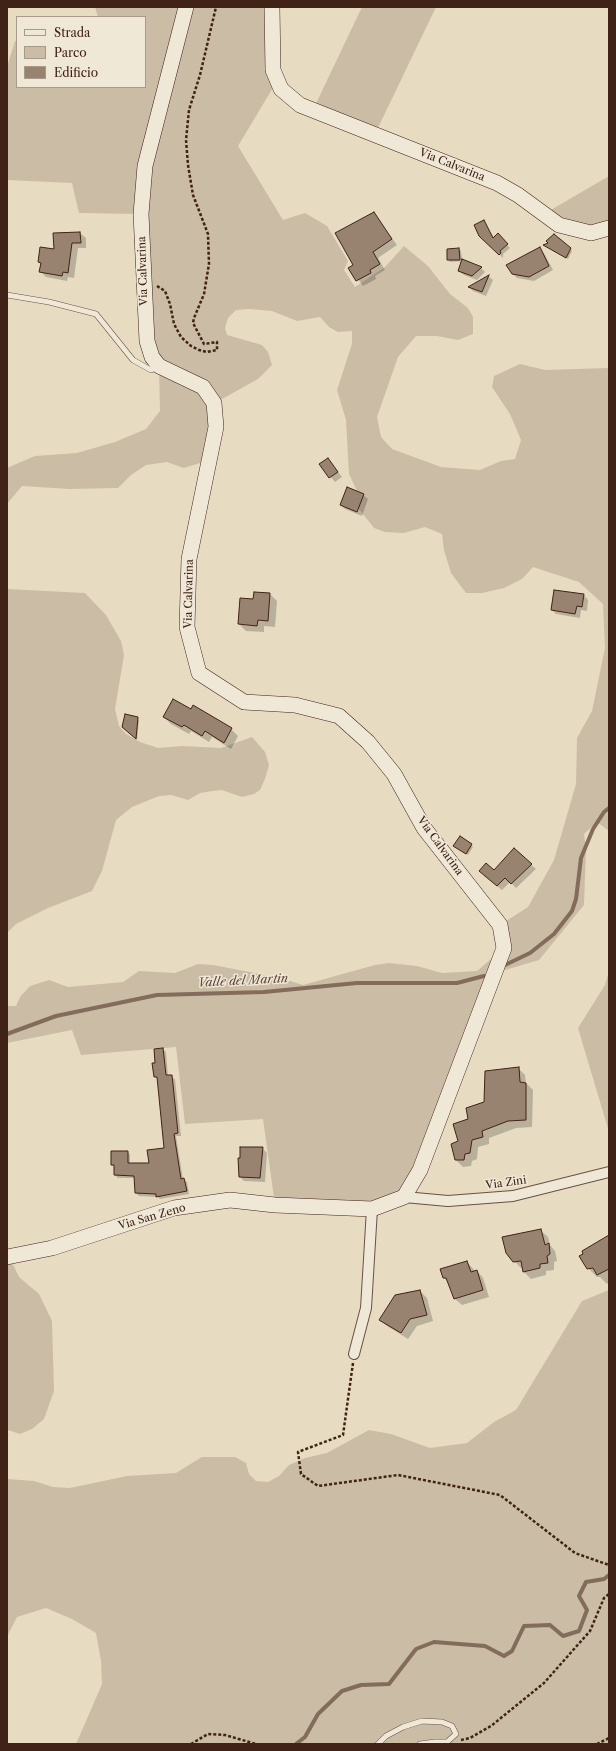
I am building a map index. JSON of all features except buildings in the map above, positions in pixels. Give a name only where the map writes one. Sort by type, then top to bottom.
[{"type":"street","name":"Via Calvarina","points":[[186,7],[145,166],[141,214],[147,341],[152,357],[159,366],[203,388],[214,403],[216,427],[189,559],[187,626],[199,673],[244,702],[295,705],[339,716],[368,742],[394,774],[424,828],[500,924],[504,948],[496,973],[420,1170],[404,1197]]},
{"type":"street","name":"Via Calvarina","points":[[272,7],[273,70],[281,89],[300,105],[496,183],[518,194],[559,225],[591,233],[609,228]]},
{"type":"street","name":"Via Zini","points":[[404,1197],[448,1201],[513,1196],[609,1172]]},
{"type":"street","points":[[354,1354],[366,1308],[372,1210],[404,1197]]},
{"type":"street","name":"Via San Zeno","points":[[7,1257],[52,1248],[174,1208],[230,1200],[372,1210]]},
{"type":"lane","points":[[7,295],[49,302],[96,314],[133,360],[151,370],[159,366]]},
{"type":"lane","points":[[378,1744],[386,1736],[403,1727],[422,1721],[442,1722],[452,1726],[456,1734],[447,1742],[420,1744]]},
{"type":"path","points":[[154,293],[156,286],[165,291],[170,304],[174,324],[181,337],[191,346],[207,352],[217,350],[217,342],[204,344],[193,324],[204,294],[209,264],[208,234],[193,195],[186,140],[189,110],[200,75],[216,7]]},
{"type":"path","points":[[354,1354],[343,1435],[298,1452],[301,1474],[318,1486],[398,1475],[500,1495],[575,1553],[609,1565]]},
{"type":"path","points":[[447,1742],[470,1738],[544,1684],[590,1631],[604,1598],[609,1594]]},
{"type":"path","points":[[191,1744],[208,1734],[224,1735],[256,1744]]},
{"type":"path","points":[[597,1744],[609,1738]]},
{"type":"green space","points":[[95,7],[279,7],[274,86],[238,146],[283,220],[305,213],[327,226],[348,261],[344,270],[355,287],[385,267],[404,246],[428,266],[450,294],[468,308],[473,317],[473,334],[458,340],[437,336],[416,336],[398,357],[377,417],[381,437],[392,449],[441,467],[480,470],[501,461],[515,459],[521,440],[510,414],[492,387],[494,376],[520,364],[545,370],[609,368],[609,831],[597,822],[584,834],[586,849],[584,905],[539,960],[495,973],[404,1197],[372,1209],[275,1205],[263,1119],[185,1124],[176,1047],[81,1055],[72,1030],[7,1043],[7,1006],[16,1006],[20,997],[30,986],[49,980],[68,987],[123,982],[139,971],[175,973],[198,964],[213,965],[281,978],[303,985],[375,965],[389,963],[417,966],[442,973],[477,971],[504,948],[500,925],[528,907],[554,860],[576,784],[577,738],[592,711],[605,648],[603,604],[579,582],[533,567],[522,579],[504,588],[482,593],[466,593],[451,573],[444,550],[442,534],[425,527],[404,533],[385,532],[374,528],[359,509],[358,493],[349,474],[346,420],[337,390],[352,344],[352,331],[338,332],[329,327],[320,317],[297,321],[272,311],[249,309],[236,310],[228,318],[225,328],[227,335],[262,345],[268,352],[272,365],[258,379],[215,403],[210,460],[184,468],[167,462],[146,465],[131,475],[118,488],[69,489],[22,486],[7,504],[7,468],[35,456],[77,453],[115,442],[146,429],[160,411],[159,366],[152,357],[141,214],[79,213],[72,183],[7,180],[7,67],[15,41],[16,88],[146,88],[146,16],[98,16]]},
{"type":"green space","points":[[362,7],[436,7],[376,132],[312,112]]},
{"type":"green space","points":[[609,176],[609,227],[589,232],[544,214]]},
{"type":"green space","points":[[7,589],[85,593],[106,615],[121,641],[124,655],[115,709],[119,726],[126,734],[140,742],[158,748],[182,746],[221,748],[252,737],[265,752],[269,765],[260,790],[254,794],[242,797],[222,790],[200,793],[188,800],[171,795],[159,796],[132,807],[116,820],[102,871],[92,891],[48,908],[16,924],[7,933]]},
{"type":"green space","points":[[609,971],[609,1132],[578,1028],[605,985]]},
{"type":"green space","points":[[7,1257],[10,1258],[19,1277],[39,1294],[52,1321],[54,1391],[44,1419],[32,1429],[20,1434],[8,1430],[7,1428]]},
{"type":"green space","points":[[609,1290],[609,1744],[76,1744],[102,1684],[101,1661],[96,1633],[72,1619],[46,1608],[17,1617],[8,1635],[7,1664],[7,1479],[34,1481],[53,1487],[70,1488],[127,1476],[176,1473],[202,1457],[235,1457],[246,1463],[249,1474],[256,1481],[268,1482],[279,1476],[289,1465],[305,1458],[327,1453],[369,1430],[391,1434],[430,1448],[467,1443],[494,1422],[516,1410],[582,1301]]},
{"type":"waterway","name":"Valle del Martin","points":[[505,965],[530,953],[554,934],[572,911],[576,899],[581,858],[593,829],[604,812],[609,808]]},
{"type":"waterway","name":"Valle del Martin","points":[[7,1034],[56,1016],[157,995],[264,992],[357,983],[457,983],[484,976]]},
{"type":"waterway","points":[[296,1744],[305,1737],[318,1714],[342,1691],[361,1685],[389,1684],[416,1649],[434,1642],[485,1646],[504,1656],[512,1651],[524,1626],[550,1625],[563,1636],[579,1631],[587,1610],[579,1596],[586,1582],[604,1579],[609,1575]]}]
